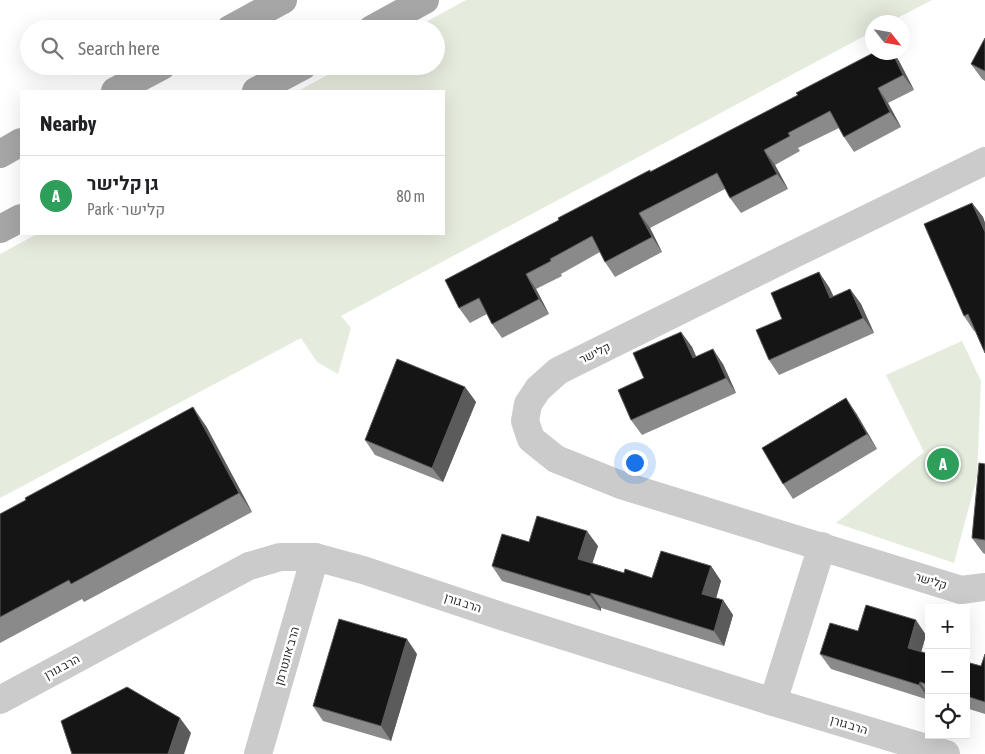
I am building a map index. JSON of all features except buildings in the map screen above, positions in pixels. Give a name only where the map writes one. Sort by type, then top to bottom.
[{"type":"main road","points":[[246,20],[282,0]]},
{"type":"main road","points":[[388,20],[425,0]]},
{"type":"main road","points":[[117,90],[145,75]]},
{"type":"main road","points":[[258,90],[286,75]]},
{"type":"main road","points":[[0,154],[20,143]]},
{"type":"main road","points":[[0,229],[20,219]]},
{"type":"street","name":"קלישר","points":[[985,161],[558,371],[538,389],[528,404],[525,421],[531,440],[556,459],[621,485],[961,590],[985,587]]},
{"type":"street","points":[[773,702],[822,546]]},
{"type":"street","name":"הרב גורן","points":[[0,700],[249,566],[280,557],[315,557],[363,570],[773,702],[946,754]]},
{"type":"street","name":"הרב אונטרמן","points":[[258,754],[315,557]]},
{"type":"shaded area","points":[[466,0],[932,0],[903,15],[865,15],[865,36],[341,316],[351,328],[338,374],[317,362],[301,338],[0,498],[0,254],[35,235],[445,235],[445,90],[300,90],[327,75],[445,75],[445,20],[429,20]]},
{"type":"shaded area","points":[[962,341],[981,381],[977,477],[954,563],[836,523],[924,452],[886,375]]},
{"type":"place","name":"גן קלישר","points":[[943,464]]}]
